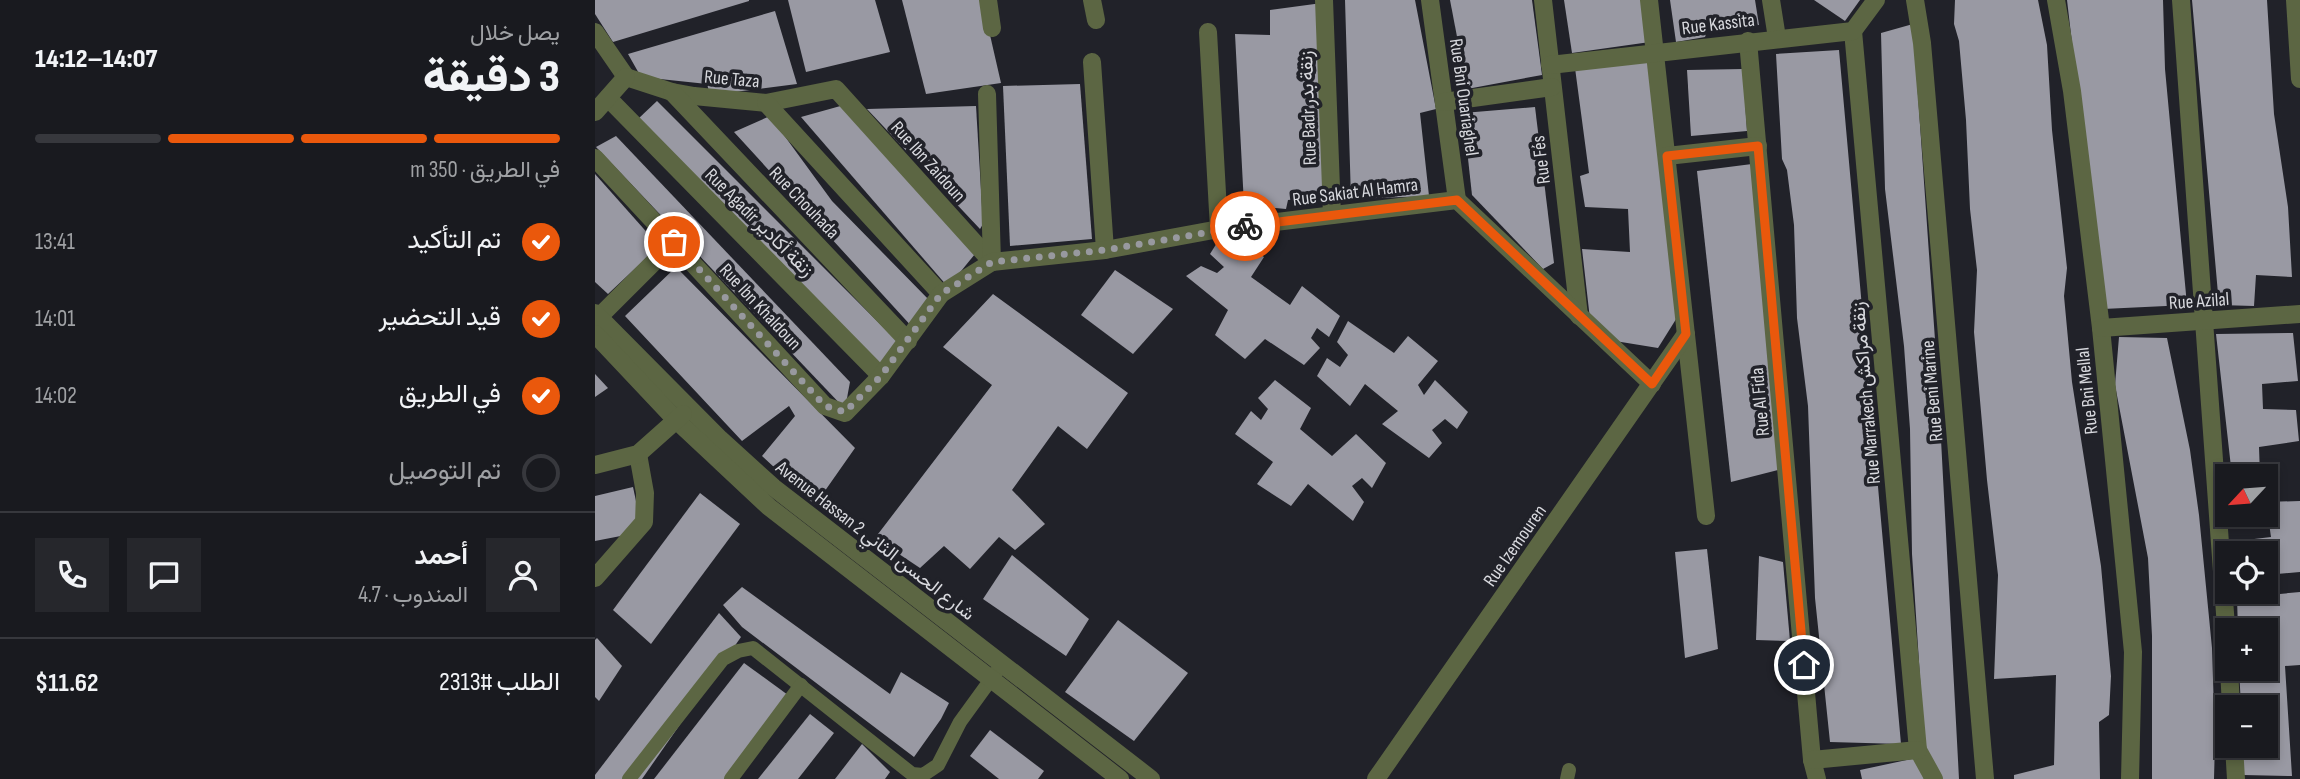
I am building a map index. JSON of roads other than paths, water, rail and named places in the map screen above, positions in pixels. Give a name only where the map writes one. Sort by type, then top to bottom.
[{"type":"street","points":[[988,0],[992,29]]},
{"type":"street","points":[[1092,0],[1096,20]]},
{"type":"street","name":"Rue Badr زنقة بدر","points":[[1324,0],[1332,215]]},
{"type":"street","name":"Rue Bni Ouariaghel","points":[[1430,0],[1457,200]]},
{"type":"street","name":"Rue Fés","points":[[1543,0],[1579,316]]},
{"type":"street","points":[[1649,0],[1706,516]]},
{"type":"street","points":[[1771,0],[1777,38]]},
{"type":"street","points":[[1853,31],[1876,0]]},
{"type":"street","name":"Rue Beni Marine","points":[[1915,0],[1922,43],[1985,779]]},
{"type":"street","name":"Rue Bni Mellal","points":[[2056,0],[2072,92],[2101,327],[2133,652],[2130,779]]},
{"type":"street","points":[[2181,0],[2225,618]]},
{"type":"street","points":[[2295,0],[2300,79]]},
{"type":"street","name":"Rue Kassita","points":[[1550,65],[1853,31]]},
{"type":"street","name":"Rue Marrakech زنقة مراكش","points":[[1853,31],[1918,750]]},
{"type":"street","points":[[595,32],[626,77],[595,112]]},
{"type":"street","points":[[1208,32],[1219,229]]},
{"type":"street","name":"Rue Al Fida","points":[[1748,41],[1812,760],[1817,779]]},
{"type":"street","points":[[1092,62],[1105,250]]},
{"type":"street","name":"Rue Taza","points":[[626,77],[672,92],[766,103],[836,89]]},
{"type":"street","points":[[1444,102],[1552,87]]},
{"type":"street","name":"Rue Ibn Zaidoun","points":[[836,89],[992,262]]},
{"type":"street","name":"Rue Chouhada","points":[[672,92],[908,341]]},
{"type":"street","points":[[881,376],[941,294],[992,262],[987,94]]},
{"type":"street","name":"Rue Agadir زنقة أكادير","points":[[608,98],[881,376]]},
{"type":"street","points":[[766,103],[941,294]]},
{"type":"street","points":[[1667,156],[1758,146]]},
{"type":"street","name":"Rue Ibn Khaldoun","points":[[595,158],[825,406],[845,412],[881,376]]},
{"type":"street","points":[[1457,200],[1652,384]]},
{"type":"street","name":"Rue Sakiat Al Hamra","points":[[992,262],[1105,250],[1219,229],[1457,200]]},
{"type":"street","points":[[596,321],[674,242]]},
{"type":"street","name":"Rue Azilal","points":[[2101,327],[2300,314]]},
{"type":"street","name":"Avenue Hassan 2 شارع الحسن الثاني","points":[[596,321],[769,507],[990,680],[1126,775],[1151,779]]},
{"type":"street","name":"Rue Izemouren","points":[[1377,779],[1686,334]]},
{"type":"street","points":[[595,465],[638,454],[683,414]]},
{"type":"street","name":"Avenue Hassan 2 شارع الحسن الثاني","points":[[683,414],[741,458],[799,508],[1001,664],[1126,775]]},
{"type":"street","points":[[595,578],[644,522],[645,492],[638,454]]},
{"type":"street","points":[[1812,760],[1918,750],[1934,779]]},
{"type":"street","points":[[2235,758],[2236,779]]},
{"type":"lane","points":[[629,779],[723,659],[738,650],[753,648],[912,774],[923,775],[938,765],[960,722],[1001,664]]},
{"type":"lane","points":[[731,779],[800,685]]}]
